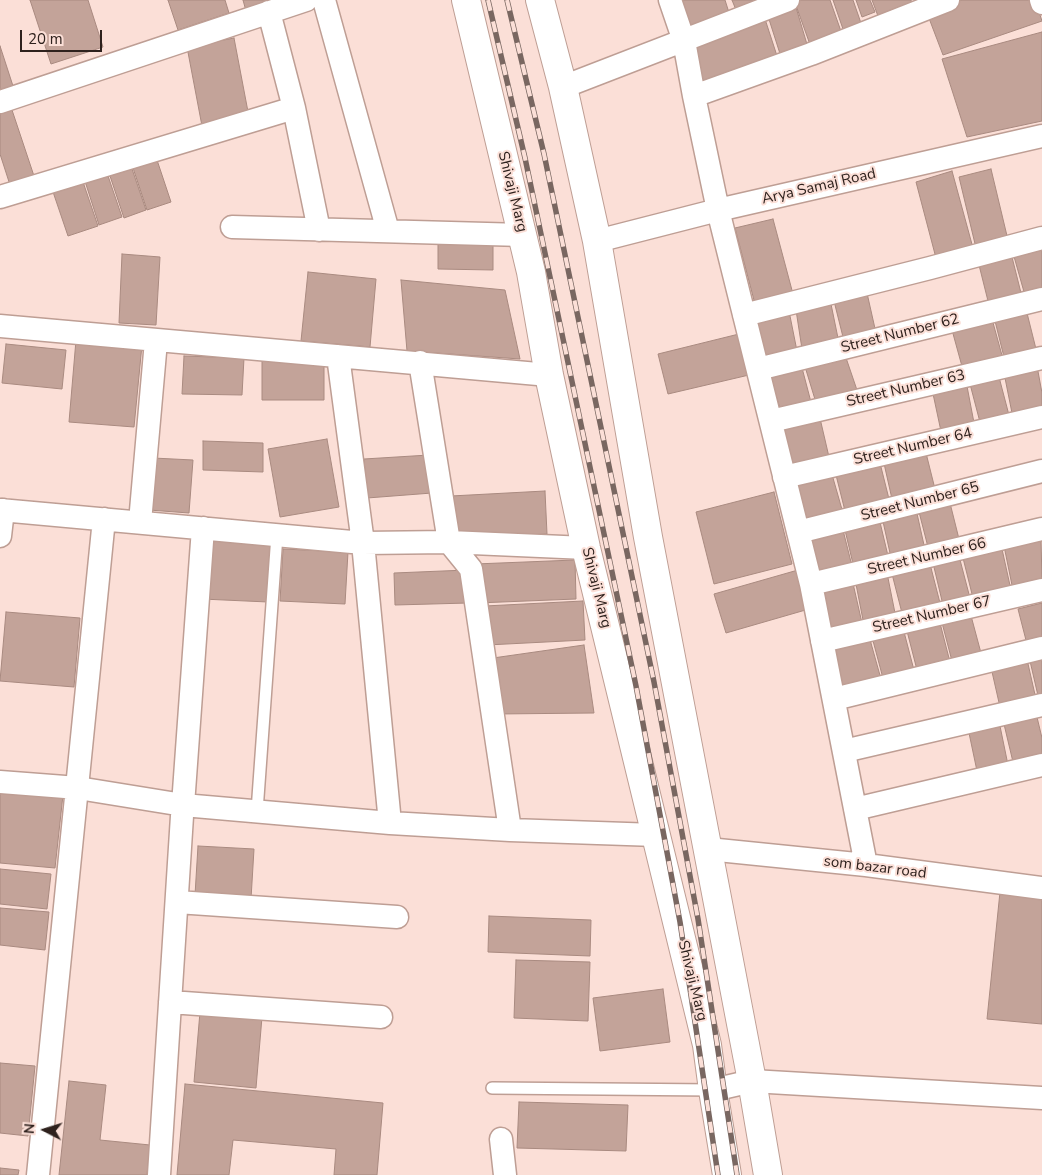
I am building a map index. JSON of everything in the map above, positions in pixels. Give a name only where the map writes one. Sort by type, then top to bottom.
[{"type":"main road","name":"Shivaji Marg","points":[[466,0],[532,272],[549,375],[586,548],[707,1045],[727,1175]]},
{"type":"main road","points":[[540,0],[563,87],[597,241],[648,537],[752,1081],[768,1175]]},
{"type":"street","points":[[0,102],[306,0]]},
{"type":"street","points":[[324,0],[388,231]]},
{"type":"street","points":[[670,0],[684,41],[718,210],[811,584],[866,865]]},
{"type":"street","points":[[563,87],[788,0]]},
{"type":"street","points":[[694,96],[811,54],[948,0]]},
{"type":"street","points":[[269,12],[294,108],[319,230]]},
{"type":"street","points":[[0,197],[294,108]]},
{"type":"street","name":"Arya Samaj Road","points":[[597,241],[718,210],[1042,136]]},
{"type":"street","points":[[232,227],[523,235]]},
{"type":"street","points":[[744,315],[1042,238]]},
{"type":"street","name":"Street Number 62","points":[[758,369],[1042,299]]},
{"type":"street","points":[[0,326],[549,375]]},
{"type":"street","points":[[140,522],[156,341]]},
{"type":"street","points":[[338,356],[363,543],[390,823]]},
{"type":"street","name":"Street Number 63","points":[[770,422],[1042,358]]},
{"type":"street","points":[[420,362],[449,542],[471,569],[510,830]]},
{"type":"street","name":"Street Number 64","points":[[784,477],[1042,417]]},
{"type":"street","name":"Street Number 65","points":[[798,532],[1042,472]]},
{"type":"street","points":[[0,536],[2,510],[363,543],[449,542],[586,548]]},
{"type":"street","points":[[38,1175],[104,519]]},
{"type":"street","points":[[159,1175],[203,528]]},
{"type":"street","name":"Street Number 66","points":[[811,584],[1042,529]]},
{"type":"street","name":"Street Number 67","points":[[822,641],[1042,590]]},
{"type":"street","points":[[834,699],[1042,648]]},
{"type":"street","points":[[844,751],[1042,705]]},
{"type":"street","points":[[855,809],[1042,765]]},
{"type":"street","points":[[0,782],[78,788],[183,810],[257,812],[390,823],[510,830],[656,835]]},
{"type":"street","name":"som bazar road","points":[[708,849],[866,865],[1042,888]]},
{"type":"street","points":[[177,902],[397,917]]},
{"type":"street","points":[[170,1002],[381,1018]]},
{"type":"street","points":[[713,1090],[752,1081],[1042,1098]]},
{"type":"street","points":[[501,1139],[505,1175]]},
{"type":"lane","points":[[257,812],[277,535]]},
{"type":"lane","points":[[492,1088],[713,1090]]},
{"type":"building","points":[[30,0],[88,0],[103,47],[51,64]]},
{"type":"building","points":[[168,0],[225,0],[229,13],[178,30]]},
{"type":"building","points":[[243,0],[283,0],[246,11]]},
{"type":"building","points":[[677,0],[725,0],[731,19],[689,35]]},
{"type":"building","points":[[732,0],[762,0],[738,15]]},
{"type":"building","points":[[794,0],[830,0],[843,37],[812,50]]},
{"type":"building","points":[[833,0],[853,0],[862,26],[844,32]]},
{"type":"building","points":[[856,0],[870,0],[875,12],[862,17]]},
{"type":"building","points":[[872,0],[911,0],[912,4],[878,16]]},
{"type":"building","points":[[961,0],[1035,0],[1042,21],[943,55],[927,13]]},
{"type":"building","points":[[795,4],[809,51],[782,60],[767,13]]},
{"type":"building","points":[[764,16],[779,62],[705,87],[689,41]]},
{"type":"building","points":[[1042,32],[1042,121],[967,137],[942,59]]},
{"type":"building","points":[[234,38],[249,117],[202,126],[187,47]]},
{"type":"building","points":[[0,46],[13,86],[0,91]]},
{"type":"building","points":[[10,104],[35,179],[11,188],[0,154],[0,107]]},
{"type":"building","points":[[154,151],[171,202],[147,210],[130,159]]},
{"type":"building","points":[[129,160],[146,210],[124,218],[107,167]]},
{"type":"building","points":[[105,167],[122,217],[99,225],[83,175]]},
{"type":"building","points":[[991,169],[1008,240],[976,248],[959,177]]},
{"type":"building","points":[[952,171],[973,248],[936,258],[916,182]]},
{"type":"building","points":[[81,176],[98,226],[68,236],[51,186]]},
{"type":"building","points":[[773,219],[793,294],[755,304],[735,228]]},
{"type":"building","points":[[438,235],[493,235],[493,270],[438,269]]},
{"type":"building","points":[[1042,246],[1042,295],[1026,299],[1013,253]]},
{"type":"building","points":[[122,254],[160,257],[156,325],[119,323]]},
{"type":"building","points":[[1012,257],[1022,297],[989,305],[979,265]]},
{"type":"building","points":[[308,272],[376,279],[370,347],[301,341]]},
{"type":"building","points":[[401,280],[505,290],[520,359],[407,351]]},
{"type":"building","points":[[867,293],[876,333],[844,341],[834,301]]},
{"type":"building","points":[[831,304],[839,343],[802,349],[796,310]]},
{"type":"building","points":[[789,311],[797,351],[764,358],[756,318]]},
{"type":"building","points":[[1027,313],[1038,357],[1006,365],[995,321]]},
{"type":"building","points":[[992,319],[1003,359],[963,370],[952,330]]},
{"type":"building","points":[[739,334],[749,375],[668,394],[658,354]]},
{"type":"building","points":[[76,340],[142,345],[134,427],[69,422]]},
{"type":"building","points":[[6,344],[66,350],[62,389],[2,383]]},
{"type":"building","points":[[843,349],[858,393],[817,406],[803,360]]},
{"type":"building","points":[[184,356],[244,358],[242,395],[182,394]]},
{"type":"building","points":[[262,360],[324,361],[324,400],[262,400]]},
{"type":"building","points":[[801,364],[812,406],[782,415],[769,373]]},
{"type":"building","points":[[1037,366],[1042,393],[1042,407],[1012,413],[1004,373]]},
{"type":"building","points":[[999,377],[1010,419],[981,426],[970,384]]},
{"type":"building","points":[[966,381],[975,428],[942,436],[932,389]]},
{"type":"building","points":[[819,414],[829,457],[787,467],[777,423]]},
{"type":"building","points":[[327,439],[339,507],[280,517],[268,449]]},
{"type":"building","points":[[203,441],[263,443],[263,472],[203,470]]},
{"type":"building","points":[[925,449],[935,489],[892,499],[883,459]]},
{"type":"building","points":[[429,455],[432,493],[367,498],[364,459]]},
{"type":"building","points":[[153,458],[193,460],[189,513],[149,510]]},
{"type":"building","points":[[879,459],[889,499],[845,511],[835,471]]},
{"type":"building","points":[[831,471],[843,513],[805,524],[793,481]]},
{"type":"building","points":[[545,491],[547,534],[453,539],[451,496]]},
{"type":"building","points":[[774,492],[792,564],[714,584],[696,512]]},
{"type":"building","points":[[949,499],[960,543],[929,551],[918,508]]},
{"type":"building","points":[[916,509],[926,554],[892,562],[882,517]]},
{"type":"building","points":[[879,518],[889,560],[854,568],[844,526]]},
{"type":"building","points":[[842,526],[853,570],[819,578],[808,534]]},
{"type":"building","points":[[206,536],[271,540],[268,602],[202,599]]},
{"type":"building","points":[[1041,538],[1042,583],[1013,590],[1004,546]]},
{"type":"building","points":[[283,549],[348,552],[345,604],[280,601]]},
{"type":"building","points":[[1002,549],[1011,590],[973,598],[963,558]]},
{"type":"building","points":[[959,556],[970,598],[943,605],[933,563]]},
{"type":"building","points":[[575,560],[576,599],[477,603],[475,564]]},
{"type":"building","points":[[929,560],[940,603],[902,613],[891,570]]},
{"type":"building","points":[[467,570],[468,603],[395,605],[394,573]]},
{"type":"building","points":[[798,570],[809,609],[726,633],[714,594]]},
{"type":"building","points":[[887,573],[895,613],[863,620],[855,579]]},
{"type":"building","points":[[852,579],[862,623],[824,632],[814,588]]},
{"type":"building","points":[[583,601],[585,640],[487,645],[485,606]]},
{"type":"building","points":[[1042,603],[1042,644],[1028,648],[1018,609]]},
{"type":"building","points":[[6,612],[80,618],[74,687],[0,681]]},
{"type":"building","points":[[970,612],[981,653],[952,661],[941,619]]},
{"type":"building","points":[[940,623],[950,662],[917,670],[907,631]]},
{"type":"building","points":[[903,628],[915,674],[884,682],[872,637]]},
{"type":"building","points":[[869,636],[881,679],[841,690],[829,647]]},
{"type":"building","points":[[584,645],[594,713],[496,714],[486,659]]},
{"type":"building","points":[[1026,655],[1036,699],[1000,707],[990,663]]},
{"type":"building","points":[[1042,658],[1042,700],[1039,700],[1030,661]]},
{"type":"building","points":[[1036,713],[1042,738],[1042,755],[1013,762],[1003,720]]},
{"type":"building","points":[[1000,726],[1008,765],[977,771],[969,733]]},
{"type":"building","points":[[0,789],[63,795],[55,868],[0,863]]},
{"type":"building","points":[[198,846],[254,849],[251,899],[195,895]]},
{"type":"building","points":[[0,869],[51,874],[47,909],[0,904]]},
{"type":"building","points":[[1000,892],[1042,896],[1042,1024],[987,1019]]},
{"type":"building","points":[[0,908],[49,912],[45,950],[0,945]]},
{"type":"building","points":[[489,916],[591,920],[590,956],[488,952]]},
{"type":"building","points":[[516,960],[590,962],[588,1021],[514,1018]]},
{"type":"building","points":[[663,989],[670,1042],[600,1051],[593,998]]},
{"type":"building","points":[[200,1012],[262,1017],[256,1088],[194,1082]]},
{"type":"building","points":[[0,1063],[35,1066],[28,1136],[0,1133]]},
{"type":"building","points":[[69,1081],[106,1085],[100,1140],[150,1145],[147,1175],[59,1175]]},
{"type":"building","points":[[185,1084],[383,1103],[377,1175],[334,1175],[336,1149],[233,1140],[229,1175],[177,1175]]},
{"type":"building","points":[[519,1102],[628,1105],[626,1151],[517,1148]]},
{"type":"building","points":[[0,1168],[19,1170],[18,1175],[0,1175]]},
{"type":"railway","points":[[488,0],[525,158],[636,686],[680,922],[718,1175]]},
{"type":"railway","points":[[507,0],[544,154],[654,682],[698,919],[737,1175]]}]
